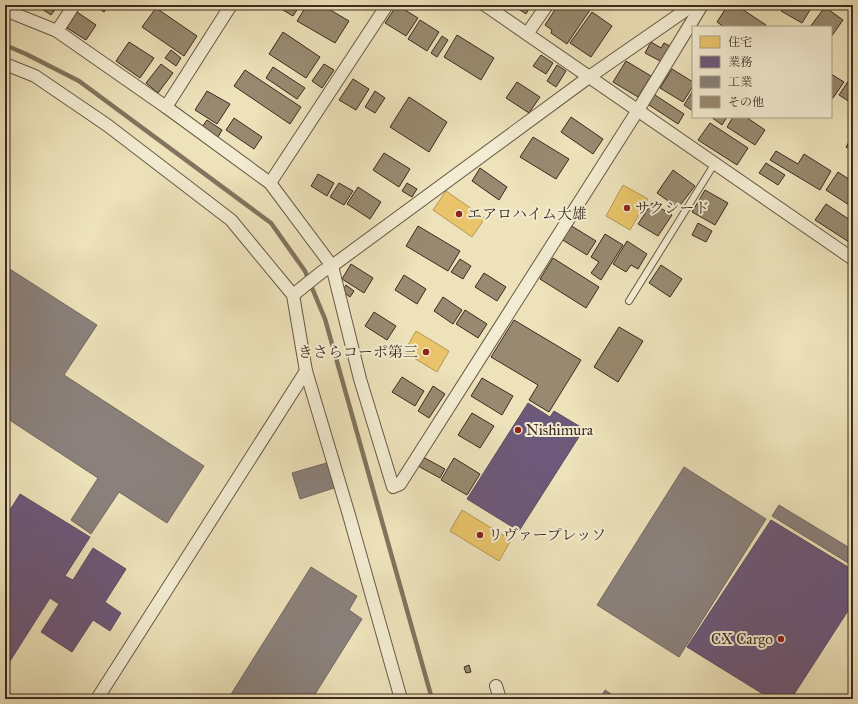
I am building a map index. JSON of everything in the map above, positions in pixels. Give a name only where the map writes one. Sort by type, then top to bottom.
[{"type":"street","points":[[57,31],[74,5]]},
{"type":"street","points":[[166,107],[231,5]]},
{"type":"street","points":[[270,183],[387,5]]},
{"type":"street","points":[[485,5],[853,259]]},
{"type":"street","points":[[527,34],[547,5]]},
{"type":"street","points":[[294,295],[327,269],[589,77],[693,5]]},
{"type":"street","points":[[5,10],[57,31],[166,107],[270,183],[327,269],[393,487],[400,484],[638,110],[702,5]]},
{"type":"street","points":[[5,64],[35,76],[106,125],[231,220],[294,295],[306,371],[352,522],[401,699]]},
{"type":"street","points":[[97,699],[306,371]]},
{"type":"street","points":[[496,686],[500,699]]},
{"type":"lane","points":[[629,301],[715,163]]},
{"type":"building: 住宅","name":"サクシード","points":[[623,185],[648,199],[630,230],[606,216]]},
{"type":"building: 住宅","name":"エアロハイム大雄","points":[[446,191],[485,218],[472,237],[433,210]]},
{"type":"building: 住宅","name":"きさらコーポ第三","points":[[416,331],[449,351],[437,372],[404,352]]},
{"type":"building: 住宅","name":"リヴァープレッソ","points":[[462,510],[511,540],[499,561],[450,531]]},
{"type":"building: 業務","points":[[528,403],[550,417],[554,411],[584,429],[519,531],[467,499]]},
{"type":"building: 業務","points":[[20,494],[90,537],[65,576],[73,580],[93,548],[126,569],[105,602],[121,613],[110,631],[93,620],[72,652],[41,632],[59,604],[50,598],[5,669],[5,518]]},
{"type":"building: 業務","points":[[771,520],[853,570],[853,603],[791,699],[771,699],[687,647]]},
{"type":"building: 工業","points":[[5,266],[97,325],[64,375],[204,466],[167,523],[119,492],[91,534],[71,520],[98,478],[5,417]]},
{"type":"building: 工業","points":[[330,462],[337,487],[300,499],[292,473]]},
{"type":"building: 工業","points":[[684,467],[766,519],[679,657],[597,605]]},
{"type":"building: 工業","points":[[779,505],[853,550],[853,566],[772,516]]},
{"type":"building: 工業","points":[[311,567],[357,596],[349,610],[362,619],[312,699],[228,699]]},
{"type":"building: 工業","points":[[605,690],[617,698],[600,699]]},
{"type":"building: その他","points":[[36,5],[58,5],[51,15]]},
{"type":"building: その他","points":[[94,5],[107,5],[108,6],[104,12]]},
{"type":"building: その他","points":[[286,5],[300,5],[293,16],[283,10]]},
{"type":"building: その他","points":[[307,5],[322,5],[349,21],[335,43],[297,21]]},
{"type":"building: その他","points":[[397,5],[418,18],[406,36],[385,23]]},
{"type":"building: その他","points":[[519,5],[531,5],[526,14],[517,8]]},
{"type":"building: その他","points":[[558,5],[582,5],[590,10],[567,44],[551,33],[552,30],[545,25]]},
{"type":"building: その他","points":[[728,5],[736,5],[766,25],[723,26],[717,22]]},
{"type":"building: その他","points":[[775,5],[783,5],[781,9]]},
{"type":"building: その他","points":[[785,5],[802,5],[810,10],[802,23],[781,11]]},
{"type":"building: その他","points":[[825,7],[843,20],[832,36],[832,26],[811,26]]},
{"type":"building: その他","points":[[156,8],[197,36],[184,56],[142,27]]},
{"type":"building: その他","points":[[77,12],[96,25],[86,40],[67,28]]},
{"type":"building: その他","points":[[592,12],[612,26],[591,57],[570,43]]},
{"type":"building: その他","points":[[420,20],[439,32],[427,51],[408,39]]},
{"type":"building: その他","points":[[283,32],[320,57],[306,78],[269,54]]},
{"type":"building: その他","points":[[457,35],[494,58],[481,80],[444,57]]},
{"type":"building: その他","points":[[442,36],[448,40],[437,57],[431,53]]},
{"type":"building: その他","points":[[129,42],[154,58],[140,78],[116,61]]},
{"type":"building: その他","points":[[651,42],[661,48],[664,43],[670,46],[662,62],[645,53]]},
{"type":"building: その他","points":[[171,50],[181,58],[176,66],[165,58]]},
{"type":"building: その他","points":[[541,55],[553,63],[546,74],[533,66]]},
{"type":"building: その他","points":[[626,61],[651,76],[638,97],[613,82]]},
{"type":"building: その他","points":[[161,64],[173,73],[158,93],[146,83]]},
{"type":"building: その他","points":[[324,64],[334,70],[322,88],[312,81]]},
{"type":"building: その他","points":[[557,65],[566,71],[556,87],[547,81]]},
{"type":"building: その他","points":[[273,67],[305,88],[297,99],[266,78]]},
{"type":"building: その他","points":[[672,69],[692,81],[692,88],[683,102],[660,88]]},
{"type":"building: その他","points":[[245,70],[301,107],[290,124],[234,86]]},
{"type":"building: その他","points":[[832,75],[844,82],[832,98]]},
{"type":"building: その他","points":[[353,79],[369,89],[356,110],[339,100]]},
{"type":"building: その他","points":[[849,80],[853,82],[853,104],[839,95]]},
{"type":"building: その他","points":[[517,82],[540,97],[529,113],[506,98]]},
{"type":"building: その他","points":[[207,91],[230,104],[217,124],[195,110]]},
{"type":"building: その他","points":[[375,91],[385,98],[375,113],[365,107]]},
{"type":"building: その他","points":[[692,92],[692,110],[684,105]]},
{"type":"building: その他","points":[[652,93],[684,114],[678,124],[646,103]]},
{"type":"building: その他","points":[[409,97],[447,122],[429,152],[390,127]]},
{"type":"building: その他","points":[[571,117],[603,139],[593,154],[561,132]]},
{"type":"building: その他","points":[[234,118],[262,137],[254,149],[226,130]]},
{"type":"building: その他","points":[[712,118],[726,118],[722,125]]},
{"type":"building: その他","points":[[732,118],[747,118],[765,130],[755,145],[727,127]]},
{"type":"building: その他","points":[[207,120],[222,130],[218,137],[202,127]]},
{"type":"building: その他","points":[[710,123],[748,148],[737,165],[698,140]]},
{"type":"building: その他","points":[[853,135],[853,151],[846,147]]},
{"type":"building: その他","points":[[533,137],[569,159],[556,179],[520,157]]},
{"type":"building: その他","points":[[776,151],[798,164],[804,154],[831,171],[820,190],[770,160]]},
{"type":"building: その他","points":[[384,153],[410,169],[399,187],[373,170]]},
{"type":"building: その他","points":[[766,163],[785,175],[778,185],[759,173]]},
{"type":"building: その他","points":[[480,168],[507,187],[499,200],[472,181]]},
{"type":"building: その他","points":[[673,170],[695,186],[678,208],[657,193]]},
{"type":"building: その他","points":[[838,172],[853,182],[852,207],[826,190]]},
{"type":"building: その他","points":[[318,174],[334,183],[327,196],[311,186]]},
{"type":"building: その他","points":[[339,183],[353,191],[344,205],[330,197]]},
{"type":"building: その他","points":[[407,183],[417,189],[412,197],[402,191]]},
{"type":"building: その他","points":[[358,187],[381,202],[370,219],[347,204]]},
{"type":"building: その他","points":[[705,190],[728,203],[715,225],[692,212]]},
{"type":"building: その他","points":[[652,203],[672,215],[658,236],[638,224]]},
{"type":"building: その他","points":[[826,204],[853,222],[853,236],[849,242],[815,220]]},
{"type":"building: その他","points":[[698,223],[712,231],[706,242],[692,235]]},
{"type":"building: その他","points":[[570,225],[596,241],[587,255],[561,239]]},
{"type":"building: その他","points":[[418,226],[460,251],[448,271],[406,246]]},
{"type":"building: その他","points":[[605,234],[623,245],[601,280],[591,273],[599,262],[591,257]]},
{"type":"building: その他","points":[[627,241],[647,254],[638,269],[631,265],[626,272],[613,264]]},
{"type":"building: その他","points":[[553,258],[599,287],[586,308],[540,279]]},
{"type":"building: その他","points":[[460,259],[471,266],[463,279],[451,272]]},
{"type":"building: その他","points":[[351,264],[373,278],[364,293],[342,279]]},
{"type":"building: その他","points":[[661,265],[682,279],[670,297],[649,283]]},
{"type":"building: その他","points":[[484,273],[506,287],[497,301],[475,287]]},
{"type":"building: その他","points":[[404,275],[426,289],[417,304],[395,290]]},
{"type":"building: その他","points":[[346,285],[354,291],[350,297],[342,291]]},
{"type":"building: その他","points":[[443,297],[462,310],[453,324],[434,311]]},
{"type":"building: その他","points":[[465,310],[487,324],[478,338],[456,324]]},
{"type":"building: その他","points":[[374,312],[396,326],[387,340],[365,326]]},
{"type":"building: その他","points":[[514,320],[581,360],[549,412],[529,400],[538,385],[491,357]]},
{"type":"building: その他","points":[[619,327],[643,341],[618,382],[594,367]]},
{"type":"building: その他","points":[[402,377],[424,391],[415,406],[392,392]]},
{"type":"building: その他","points":[[482,378],[513,396],[502,415],[471,396]]},
{"type":"building: その他","points":[[433,386],[445,394],[429,418],[418,411]]},
{"type":"building: その他","points":[[472,413],[494,426],[480,448],[458,435]]},
{"type":"building: その他","points":[[423,457],[445,469],[440,478],[418,466]]},
{"type":"building: その他","points":[[454,458],[480,474],[467,495],[441,480]]},
{"type":"building: その他","points":[[469,665],[471,672],[466,673],[464,667]]},
{"type":"waterway","points":[[5,45],[79,81],[271,223],[305,271],[325,319],[432,699]]},
{"type":"place","name":"サクシード","points":[[627,208]]},
{"type":"place","name":"エアロハイム大雄","points":[[459,214]]},
{"type":"place","name":"きさらコーポ第三","points":[[426,352]]},
{"type":"place","name":"Nishimura","points":[[518,430]]},
{"type":"place","name":"リヴァープレッソ","points":[[480,535]]},
{"type":"place","name":"CX Cargo","points":[[781,639]]}]
